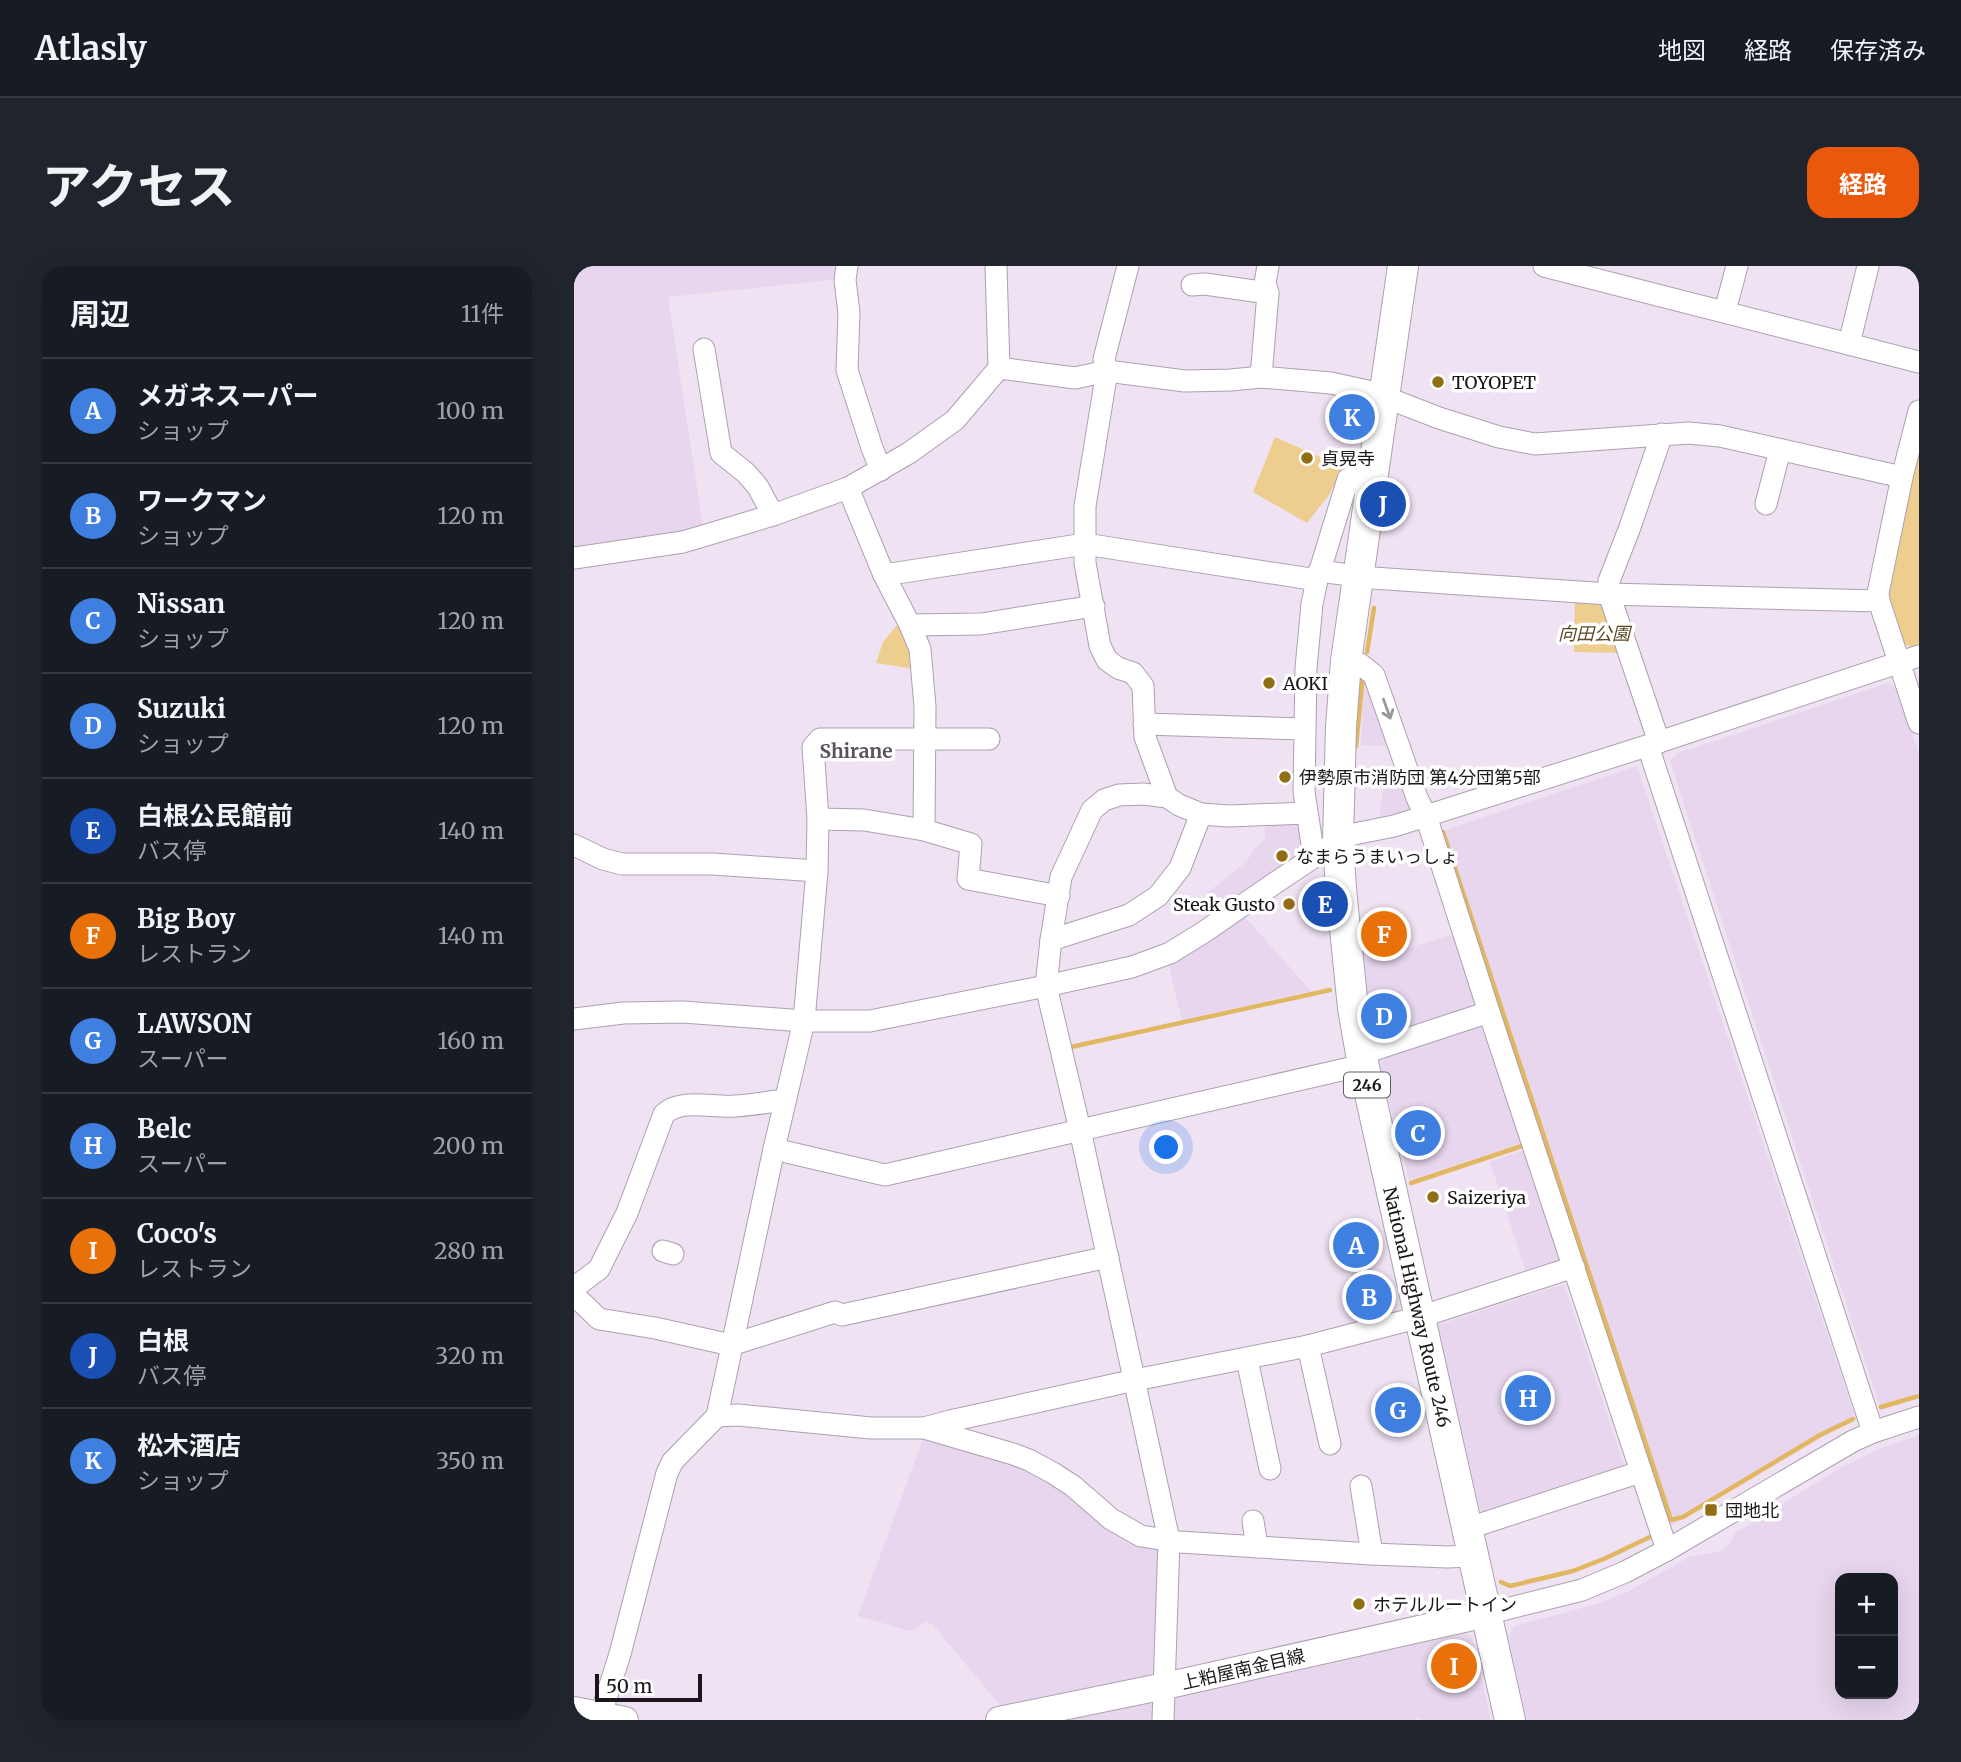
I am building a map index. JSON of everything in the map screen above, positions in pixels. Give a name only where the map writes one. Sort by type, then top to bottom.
[{"type":"highway","name":"National Highway Route 246","points":[[1404,266],[1346,662],[1326,849],[1341,890],[1351,995],[1362,1060],[1510,1720]]},
{"type":"main road","name":"上粕屋南金目線","points":[[999,1720],[1486,1614]]},
{"type":"main road","points":[[574,1710],[608,1719]]},
{"type":"street","points":[[847,266],[847,370],[881,470]]},
{"type":"street","points":[[574,558],[682,542],[773,515],[848,488],[909,453],[955,420],[999,368],[996,266]]},
{"type":"street","points":[[1128,266],[1104,359],[1107,371],[1085,506],[1085,563],[1100,646],[1107,660],[1118,668],[1133,673],[1143,686],[1145,737],[1167,797]]},
{"type":"street","points":[[1261,377],[1268,266]]},
{"type":"street","points":[[1544,266],[1919,362]]},
{"type":"street","points":[[1725,311],[1737,266]]},
{"type":"street","points":[[1849,344],[1868,266]]},
{"type":"street","points":[[1192,285],[1205,284],[1268,293]]},
{"type":"street","points":[[704,349],[721,453],[746,473],[758,487],[773,515]]},
{"type":"street","points":[[999,368],[1075,379],[1107,371],[1185,381],[1261,377],[1331,383],[1371,392],[1499,438],[1535,443],[1689,433],[1720,436],[1902,477]]},
{"type":"street","points":[[1919,411],[1878,593],[1919,723]]},
{"type":"street","points":[[1662,434],[1609,581],[1609,594],[1653,744],[1873,1432]]},
{"type":"street","points":[[1766,505],[1780,450]]},
{"type":"street","points":[[1326,849],[1306,813],[1304,729],[1312,604],[1348,479],[1361,470],[1375,467]]},
{"type":"street","points":[[848,488],[884,575],[920,649],[925,707],[924,830]]},
{"type":"street","points":[[884,575],[1085,544],[1318,576],[1342,574]]},
{"type":"street","points":[[1373,578],[1609,594],[1879,601]]},
{"type":"street","points":[[910,625],[981,624],[1094,606]]},
{"type":"street","points":[[574,1019],[623,1013],[683,1012],[804,1021],[870,1021],[1132,967],[1170,953],[1326,849],[1354,834],[1426,816],[1919,656]]},
{"type":"street","points":[[1346,662],[1360,664],[1374,675],[1417,798],[1426,816],[1667,1550]]},
{"type":"street","points":[[1144,724],[1304,729]]},
{"type":"street","points":[[608,1719],[620,1654],[667,1473],[673,1461],[717,1416],[804,1021],[817,871],[818,819],[813,747],[820,739],[989,739]]},
{"type":"street","points":[[1163,1720],[1169,1540],[1046,986],[1051,940],[1061,877],[1092,810],[1104,800],[1119,795],[1143,794],[1167,797],[1201,814],[1228,816],[1306,813]]},
{"type":"street","points":[[1051,940],[1129,915],[1158,896],[1180,868],[1201,814]]},
{"type":"street","points":[[818,819],[864,820],[924,830],[971,844],[968,879],[1059,896]]},
{"type":"street","points":[[574,845],[603,859],[622,864],[713,864],[817,871]]},
{"type":"street","points":[[774,1149],[885,1175],[1362,1060],[1489,1013]]},
{"type":"street","points":[[574,1286],[599,1269],[627,1213],[664,1114],[670,1109],[682,1106],[732,1107],[785,1100]]},
{"type":"street","points":[[574,1295],[599,1319],[731,1345],[835,1312],[842,1315],[1108,1257]]},
{"type":"street","points":[[717,1416],[738,1415],[871,1428],[923,1428],[1135,1380],[1308,1346],[1420,1317],[1574,1267]]},
{"type":"street","points":[[1308,1346],[1329,1444]]},
{"type":"street","points":[[1247,1359],[1270,1469]]},
{"type":"street","points":[[1486,1614],[1582,1590],[1625,1572],[1832,1452],[1873,1432],[1919,1417]]},
{"type":"street","points":[[923,1428],[1029,1460],[1073,1486],[1111,1519],[1141,1536],[1257,1547],[1447,1557],[1469,1542],[1640,1472]]},
{"type":"street","points":[[1361,1486],[1373,1553]]},
{"type":"street","points":[[1253,1521],[1257,1547]]},
{"type":"shaded area","points":[[574,266],[842,266],[841,279],[668,297],[703,527],[673,536],[574,548]]},
{"type":"shaded area","points":[[1364,674],[1391,746],[1361,745]]},
{"type":"shaded area","points":[[1888,683],[1896,687],[1919,753],[1919,1398],[1881,1410],[1670,761],[1678,753]]},
{"type":"shaded area","points":[[1637,766],[1856,1420],[1669,1527],[1445,830]]},
{"type":"shaded area","points":[[1386,774],[1402,774],[1412,809],[1379,818]]},
{"type":"shaded area","points":[[1265,820],[1299,824],[1304,853],[1216,916],[1205,900],[1206,894],[1247,861],[1254,849],[1265,839]]},
{"type":"shaded area","points":[[1243,915],[1311,991],[1182,1020],[1168,962]]},
{"type":"shaded area","points":[[1454,934],[1480,1005],[1375,1046],[1363,960]]},
{"type":"shaded area","points":[[1482,1024],[1524,1143],[1409,1180],[1377,1056]]},
{"type":"shaded area","points":[[1525,1150],[1562,1263],[1527,1274],[1490,1162]]},
{"type":"shaded area","points":[[1564,1284],[1626,1471],[1482,1519],[1438,1325]]},
{"type":"shaded area","points":[[1919,1435],[1919,1720],[1527,1720],[1508,1636],[1515,1626],[1600,1603],[1627,1592],[1689,1557],[1722,1551],[1735,1533],[1844,1466],[1879,1449]]},
{"type":"shaded area","points":[[923,1439],[1041,1471],[1161,1544],[1155,1672],[1140,1682],[1009,1706],[1000,1705],[933,1625],[925,1622],[915,1630],[906,1630],[858,1616]]},
{"type":"shaded area","points":[[1464,1633],[1472,1637],[1491,1720],[1423,1720],[1416,1716],[1417,1720],[1171,1720],[1172,1695]]},
{"type":"shaded area","points":[[1156,1704],[1155,1720],[1059,1720]]},
{"type":"green space","points":[[1919,432],[1919,646],[1914,648],[1903,644],[1889,596],[1889,566]]},
{"type":"green space","points":[[1275,437],[1343,467],[1329,495],[1307,523],[1253,492]]},
{"type":"green space","name":"向田公園","points":[[1575,596],[1595,599],[1606,606],[1620,653],[1574,652]]},
{"type":"green space","points":[[900,618],[915,669],[876,663],[883,642]]},
{"type":"waterway","points":[[1367,652],[1374,608]]},
{"type":"waterway","points":[[1356,746],[1363,674]]},
{"type":"waterway","points":[[1443,832],[1671,1520]]},
{"type":"waterway","points":[[1071,1047],[1330,990]]},
{"type":"waterway","points":[[1411,1183],[1525,1145]]},
{"type":"waterway","points":[[1881,1407],[1919,1396]]},
{"type":"waterway","points":[[1671,1520],[1683,1517],[1820,1435],[1853,1419]]},
{"type":"waterway","points":[[1501,1582],[1510,1586],[1573,1571],[1654,1535]]},
{"type":"place","name":"TOYOPET","points":[[1438,382]]},
{"type":"place","name":"松木酒店","points":[[1352,417]]},
{"type":"place","name":"貞晃寺","points":[[1307,458]]},
{"type":"place","name":"白根","points":[[1383,504]]},
{"type":"place","name":"AOKI","points":[[1269,683]]},
{"type":"place","name":"伊勢原市消防団 第4分団第5部","points":[[1285,777]]},
{"type":"place","name":"なまらうまいっしょ","points":[[1282,856]]},
{"type":"place","name":"Steak Gusto","points":[[1289,904]]},
{"type":"place","name":"白根公民館前","points":[[1325,904]]},
{"type":"place","name":"Big Boy","points":[[1384,934]]},
{"type":"place","name":"Suzuki","points":[[1384,1016]]},
{"type":"place","name":"Nissan","points":[[1418,1133]]},
{"type":"place","name":"Saizeriya","points":[[1433,1197]]},
{"type":"place","name":"メガネスーパー","points":[[1356,1245]]},
{"type":"place","name":"ワークマン","points":[[1369,1297]]},
{"type":"place","name":"Belc","points":[[1528,1398]]},
{"type":"place","name":"LAWSON","points":[[1398,1410]]},
{"type":"place","name":"団地北","points":[[1711,1510]]},
{"type":"place","name":"ホテルルートイン","points":[[1359,1604]]},
{"type":"place","name":"Coco's","points":[[1454,1666]]},
{"type":"district","name":"Shirane","points":[[856,751]]}]
